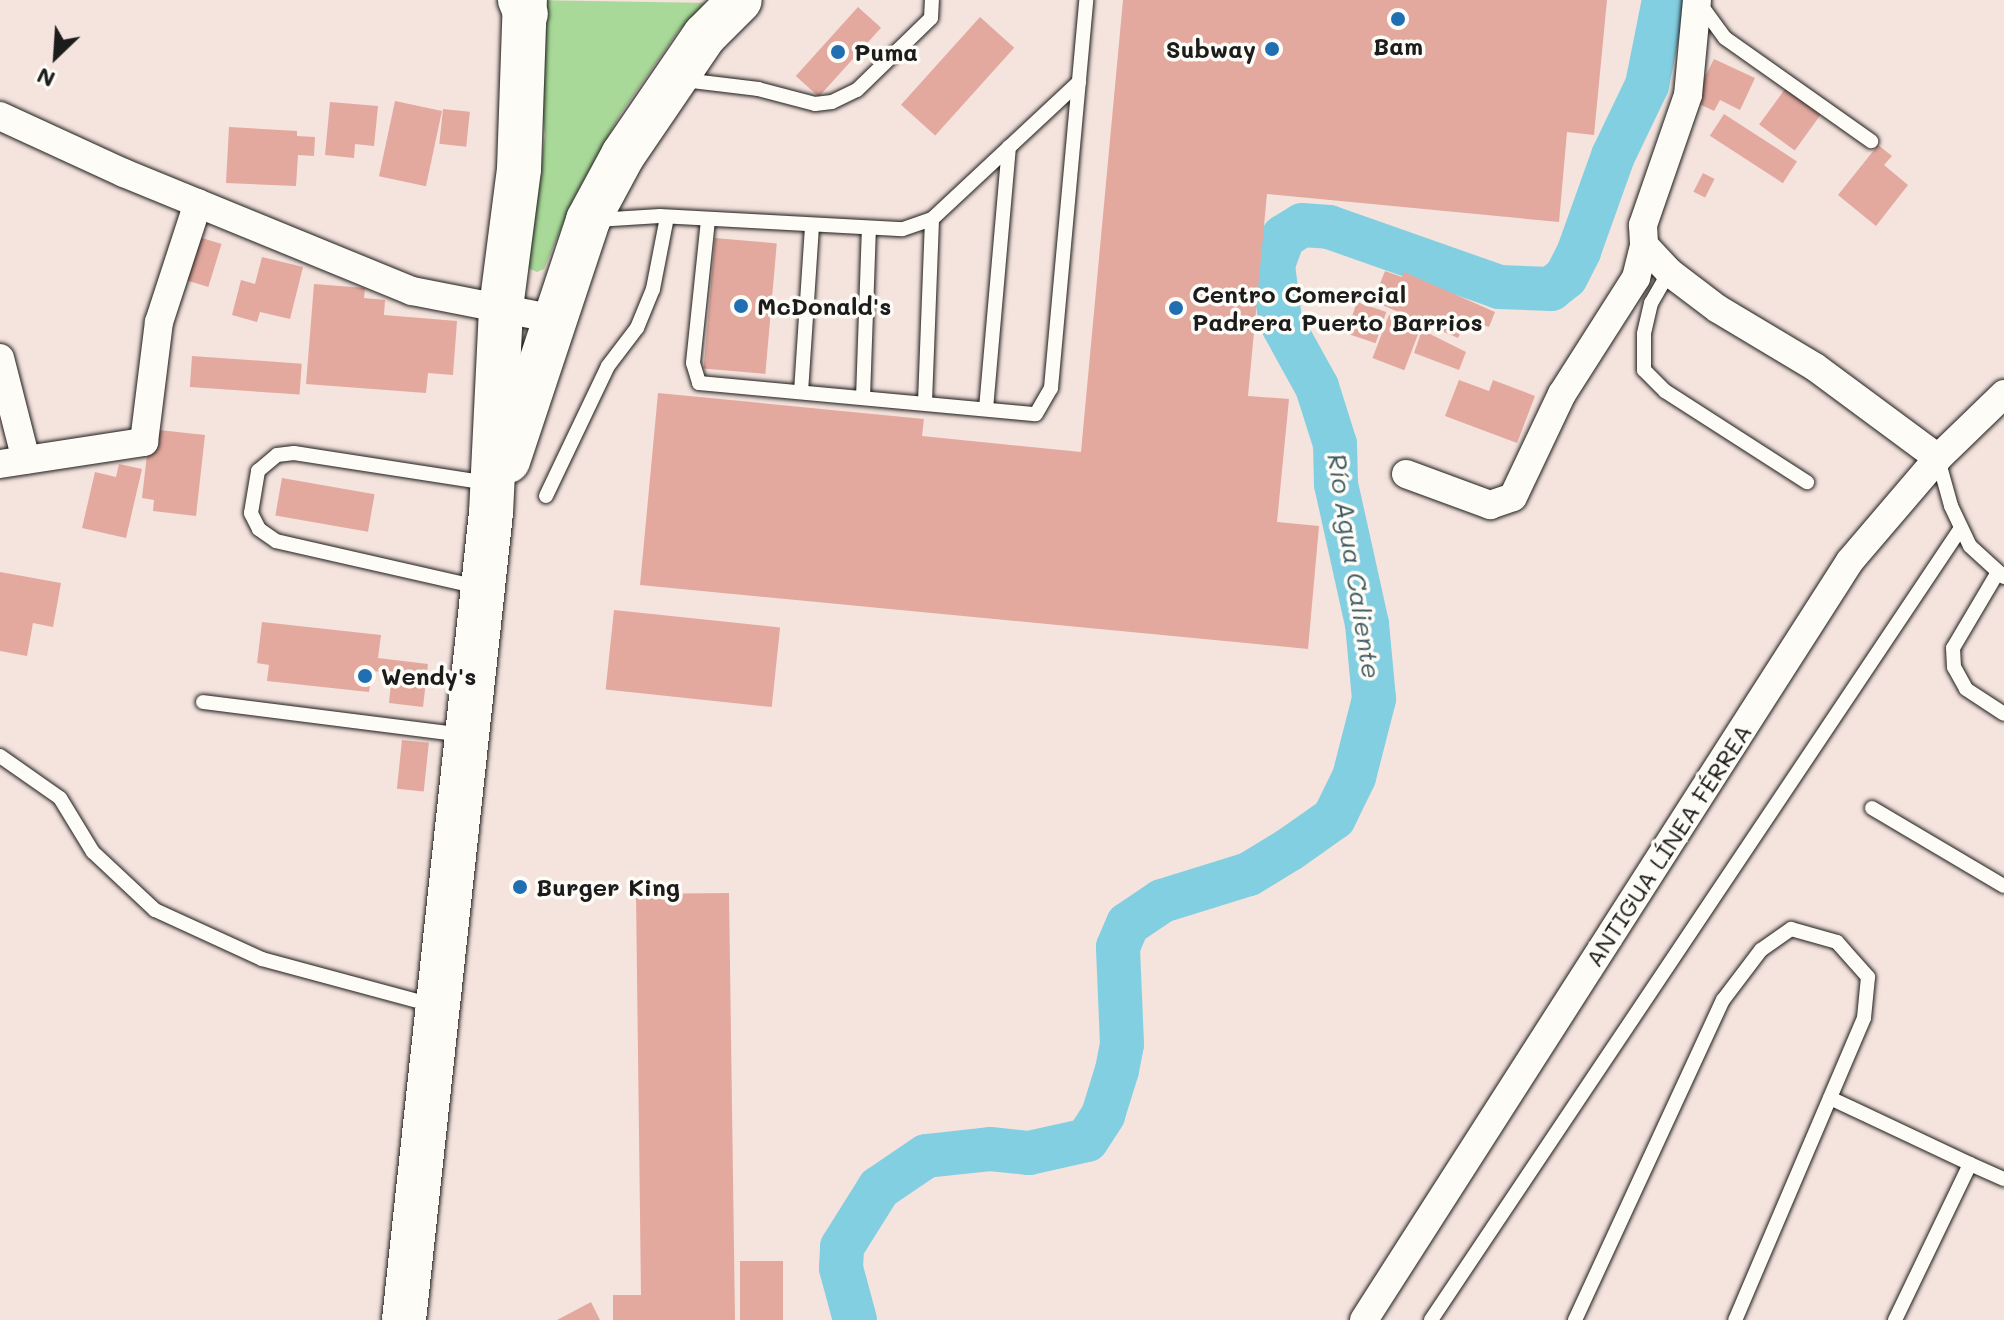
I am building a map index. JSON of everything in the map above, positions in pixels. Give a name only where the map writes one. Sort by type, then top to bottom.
[{"type":"main road","points":[[492,498],[588,220],[623,155],[705,35],[740,0]]},
{"type":"main road","points":[[404,1320],[464,735],[492,498],[501,308],[519,169],[524,5]]},
{"type":"street","points":[[1406,474],[1490,505],[1513,497],[1562,394],[1636,278],[1644,245],[1643,225],[1688,95],[1697,0]]},
{"type":"street","points":[[0,116],[198,203],[412,291],[555,319]]},
{"type":"street","points":[[0,358],[13,462],[144,442],[159,322],[198,203]]},
{"type":"street","points":[[1644,245],[1669,272],[1718,309],[1815,367],[1938,458]]},
{"type":"street","name":"ANTIGUA LÍNEA FÉRREA","points":[[1364,1320],[1850,561],[1938,458],[2004,394]]},
{"type":"lane","points":[[675,79],[758,89],[815,104],[832,102],[857,90],[931,18],[932,0]]},
{"type":"lane","points":[[708,220],[693,376],[699,383],[1036,414],[1051,388],[1086,0]]},
{"type":"lane","points":[[1697,0],[1725,38],[1871,141]]},
{"type":"lane","points":[[588,220],[667,217],[869,230],[903,229],[932,219],[1079,82]]},
{"type":"lane","points":[[986,409],[1009,147]]},
{"type":"lane","points":[[546,496],[608,366],[637,328],[653,289],[667,217]]},
{"type":"lane","points":[[925,402],[932,219]]},
{"type":"lane","points":[[801,392],[812,226]]},
{"type":"lane","points":[[863,398],[869,230]]},
{"type":"lane","points":[[1669,272],[1651,303],[1644,334],[1644,370],[1665,391],[1807,482]]},
{"type":"lane","points":[[482,588],[276,541],[259,529],[251,513],[258,471],[285,454],[492,498]]},
{"type":"lane","points":[[1938,458],[1970,546],[2001,574],[1953,648],[1954,667],[1966,689],[2004,714]]},
{"type":"lane","points":[[1431,1320],[1961,528]]},
{"type":"lane","points":[[203,702],[464,735]]},
{"type":"lane","points":[[0,756],[60,798],[93,852],[155,910],[262,959],[437,1006]]},
{"type":"lane","points":[[1872,808],[2004,886]]},
{"type":"lane","points":[[1575,1320],[1723,1000],[1761,950],[1791,929],[1837,942],[1868,977],[1864,1018],[1735,1320]]},
{"type":"lane","points":[[1830,1098],[2004,1179]]},
{"type":"lane","points":[[1895,1320],[1970,1164]]},
{"type":"green space","points":[[530,0],[711,3],[679,30],[621,113],[574,198],[544,269],[537,272],[528,268],[545,135]]},
{"type":"building","name":"Centro Comercial Padrera Puerto Barrios","points":[[1123,0],[1607,0],[1594,135],[1567,132],[1559,222],[1267,194],[1248,396],[1289,399],[1277,522],[1319,526],[1308,649],[640,585],[658,393],[924,419],[922,436],[1081,452]]},
{"type":"building","name":"Puma","points":[[858,7],[881,28],[819,97],[796,76]]},
{"type":"building","points":[[980,17],[1014,48],[935,135],[901,105]]},
{"type":"building","points":[[1714,59],[1755,78],[1740,110],[1720,100],[1714,111],[1693,101]]},
{"type":"building","points":[[1785,89],[1821,115],[1795,150],[1759,125]]},
{"type":"building","points":[[395,101],[442,111],[426,186],[379,176]]},
{"type":"building","points":[[330,102],[378,106],[374,146],[355,144],[354,158],[325,155]]},
{"type":"building","points":[[443,109],[470,112],[466,147],[439,144]]},
{"type":"building","points":[[1724,114],[1797,161],[1783,183],[1710,136]]},
{"type":"building","points":[[229,127],[297,131],[297,136],[315,137],[314,156],[298,155],[296,186],[226,183]]},
{"type":"building","points":[[1878,145],[1892,156],[1884,165],[1908,185],[1876,226],[1838,195]]},
{"type":"building","points":[[1703,173],[1715,179],[1705,198],[1693,192]]},
{"type":"building","points":[[189,234],[222,244],[208,287],[176,277]]},
{"type":"building","name":"McDonald's","points":[[715,238],[777,243],[765,374],[704,369]]},
{"type":"building","points":[[262,257],[303,267],[290,319],[260,312],[257,322],[232,315],[241,280],[255,284]]},
{"type":"building","points":[[1385,271],[1402,277],[1404,272],[1495,312],[1489,327],[1467,318],[1458,338],[1373,301]]},
{"type":"building","points":[[314,284],[365,288],[364,298],[385,300],[384,315],[457,321],[453,375],[428,373],[426,393],[306,384]]},
{"type":"building","points":[[1357,302],[1386,312],[1376,343],[1346,333]]},
{"type":"building","points":[[1389,315],[1421,327],[1404,370],[1373,358]]},
{"type":"building","points":[[1422,330],[1466,352],[1459,370],[1414,353]]},
{"type":"building","points":[[192,356],[302,364],[300,395],[190,387]]},
{"type":"building","points":[[1459,380],[1489,391],[1493,380],[1535,396],[1517,443],[1445,416]]},
{"type":"building","points":[[150,429],[205,435],[196,516],[153,511],[154,500],[142,498]]},
{"type":"building","points":[[119,464],[142,469],[126,538],[82,528],[95,472],[116,477]]},
{"type":"building","points":[[282,478],[375,494],[368,532],[275,515]]},
{"type":"building","points":[[0,572],[61,583],[53,627],[33,623],[27,656],[0,651]]},
{"type":"building","points":[[614,610],[780,627],[772,707],[606,690]]},
{"type":"building","points":[[262,622],[381,635],[378,658],[428,664],[423,707],[389,703],[392,673],[372,671],[369,692],[267,681],[269,665],[257,663]]},
{"type":"building","points":[[402,740],[429,743],[424,792],[397,789]]},
{"type":"building","points":[[729,893],[735,1320],[613,1320],[613,1295],[641,1295],[636,894]]},
{"type":"building","points":[[740,1261],[783,1261],[783,1320],[740,1320]]},
{"type":"building","points":[[591,1302],[600,1320],[557,1320]]},
{"type":"waterway","name":"Río Agua Caliente","points":[[855,1320],[841,1268],[842,1247],[879,1188],[926,1156],[990,1149],[1029,1153],[1087,1140],[1103,1115],[1122,1044],[1118,947],[1128,924],[1162,901],[1249,874],[1290,849],[1334,818],[1354,777],[1374,699],[1367,624],[1336,484],[1335,444],[1317,387],[1280,320],[1273,265],[1283,237],[1302,225],[1329,227],[1499,287],[1551,289],[1566,277],[1579,251],[1613,156],[1647,85],[1664,0]]},
{"type":"place","name":"Bam","points":[[1398,19]]},
{"type":"place","name":"Subway","points":[[1272,49]]},
{"type":"place","name":"Puma","points":[[838,52]]},
{"type":"place","name":"McDonald's","points":[[741,306]]},
{"type":"place","name":"Centro Comercial Padrera Puerto Barrios","points":[[1176,308]]},
{"type":"place","name":"Wendy's","points":[[365,676]]},
{"type":"place","name":"Burger King","points":[[520,887]]}]
